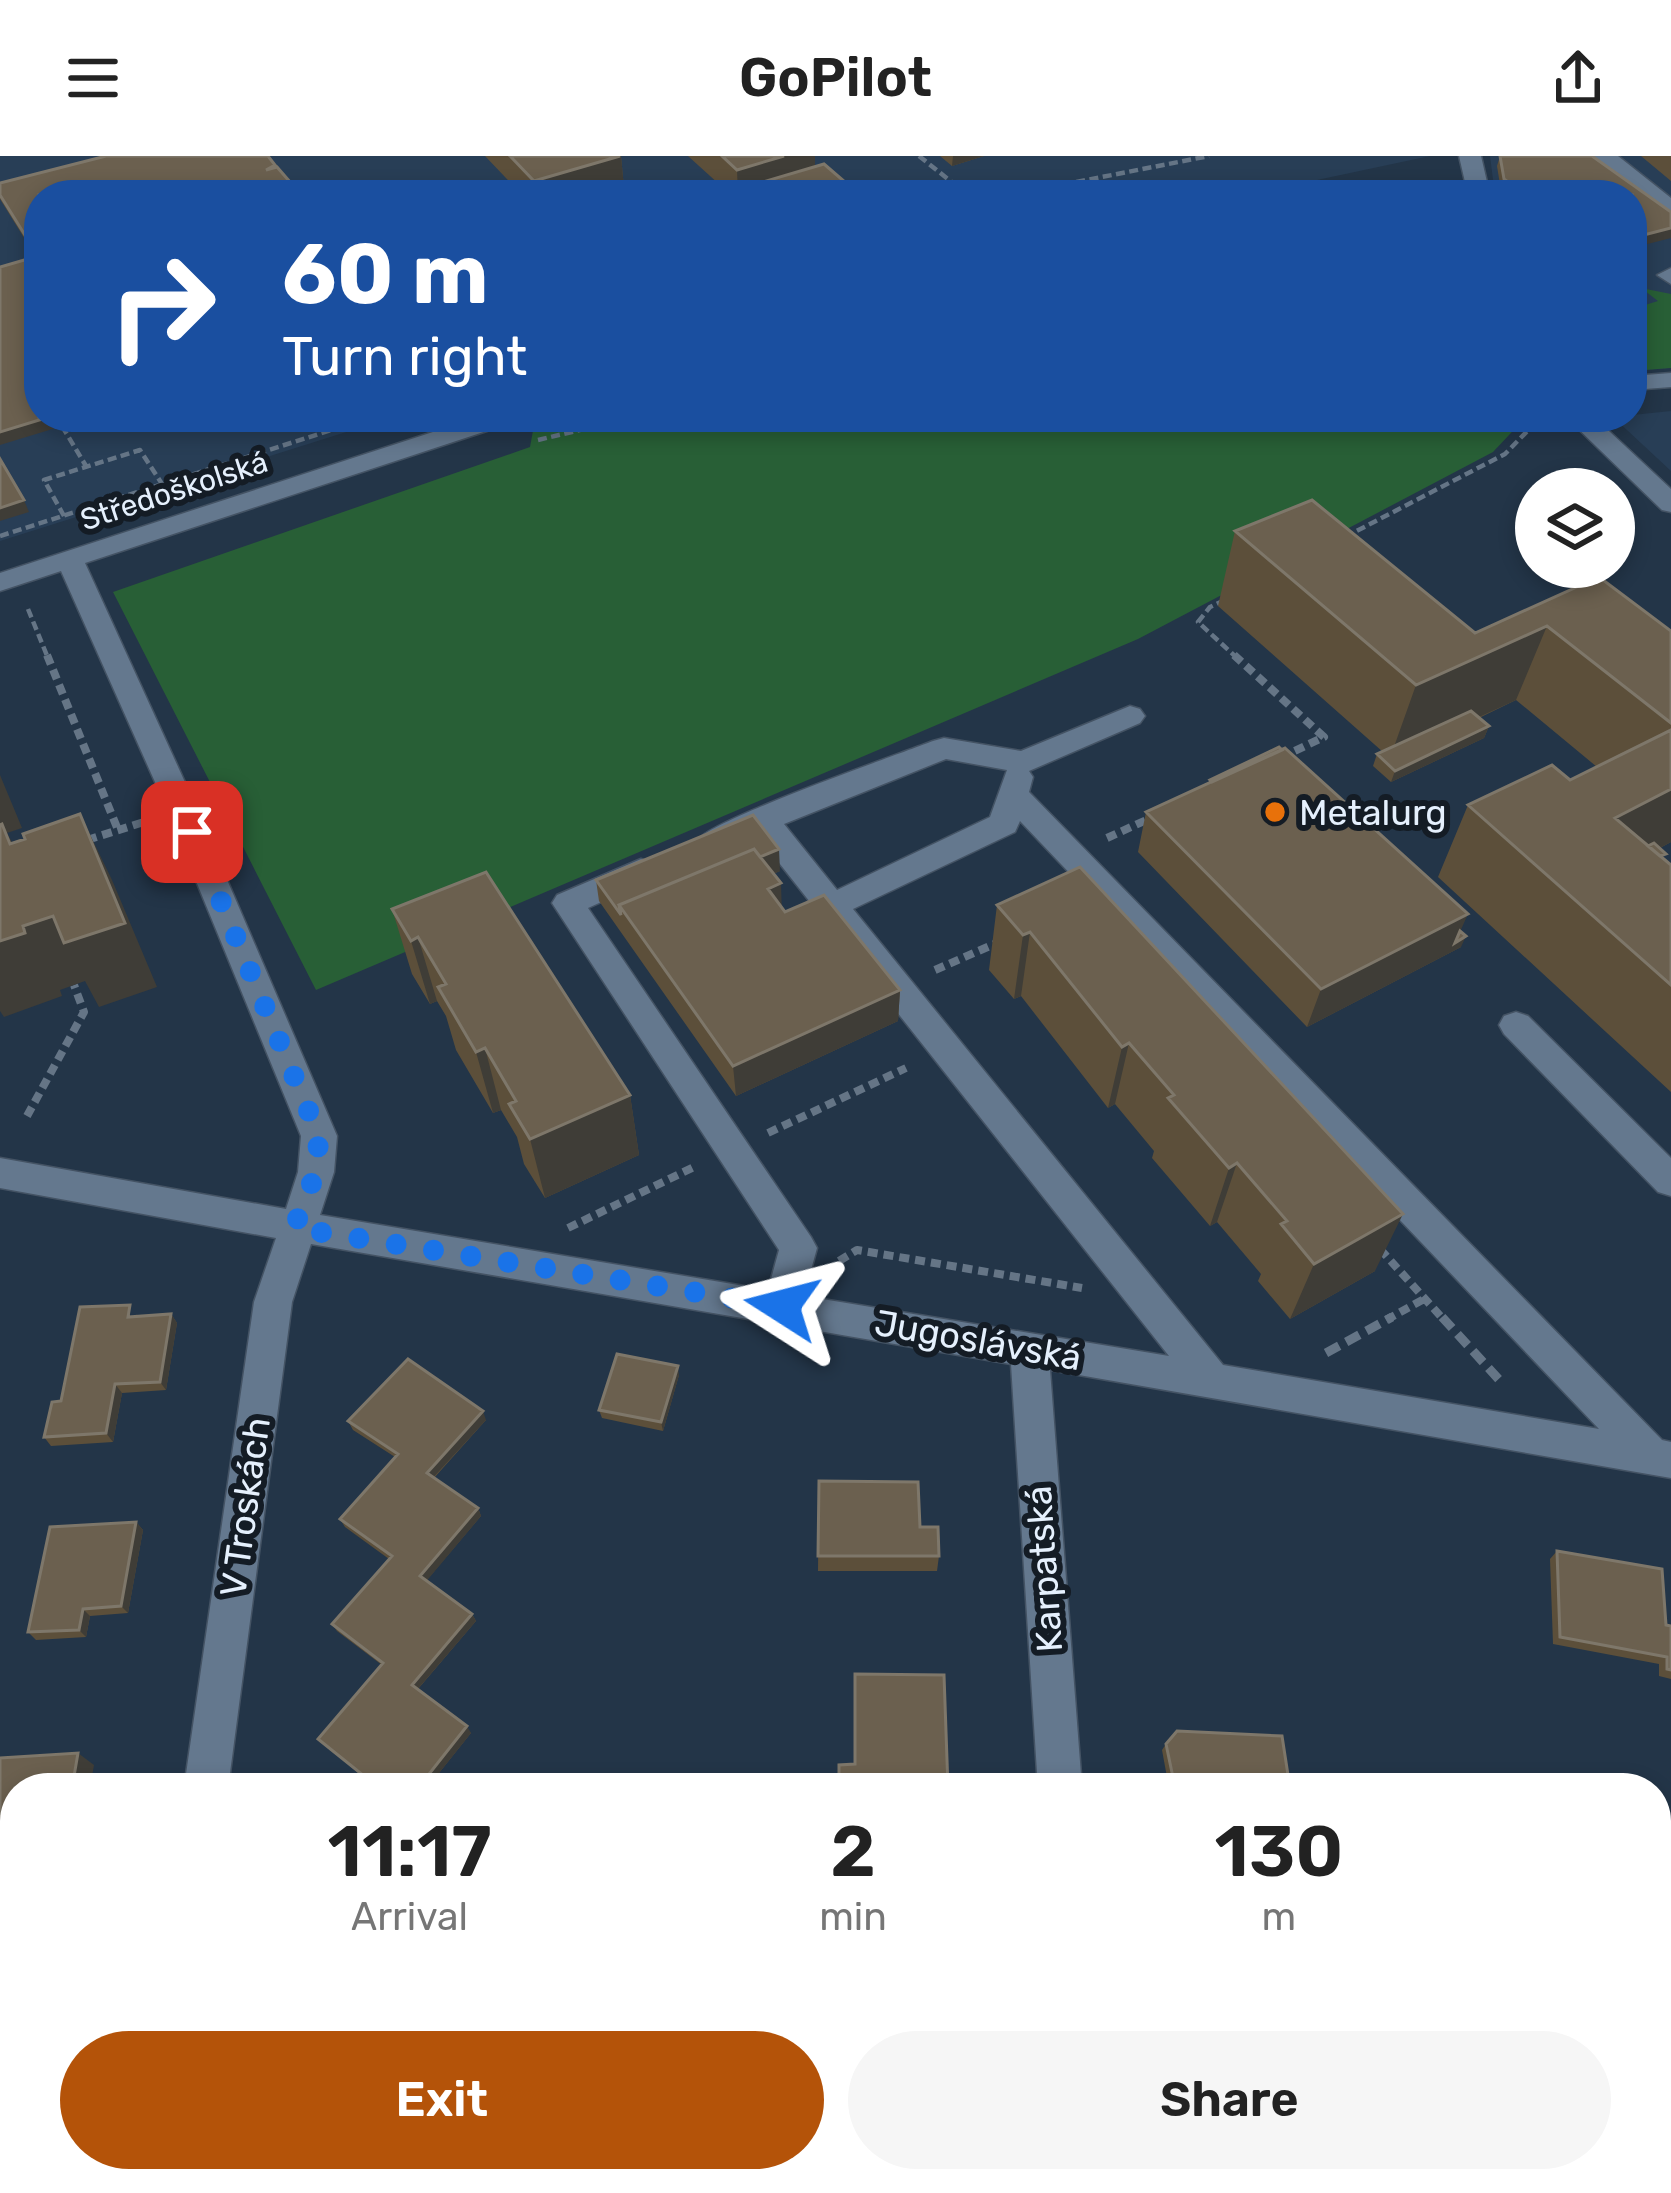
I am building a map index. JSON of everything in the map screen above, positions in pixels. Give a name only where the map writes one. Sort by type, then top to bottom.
[{"type":"street","points":[[1604,156],[1634,180]]},
{"type":"street","points":[[1647,190],[1671,209]]},
{"type":"street","name":"Středoškolská","points":[[6,580],[459,432]]},
{"type":"street","points":[[1595,432],[1671,503]]},
{"type":"street","name":"V Troskách","points":[[70,560],[315,1123],[319,1160],[272,1302],[208,1773]]},
{"type":"street","points":[[831,906],[1004,824],[1018,778],[1130,716]]},
{"type":"street","points":[[782,1306],[798,1247],[568,903],[762,819],[944,748],[1018,778],[1070,856],[1662,1458]]},
{"type":"street","points":[[762,819],[1211,1379]]},
{"type":"street","points":[[1516,1025],[1671,1181]]},
{"type":"street","name":"Jugoslávská","points":[[0,1173],[294,1228],[782,1306],[1662,1458]]},
{"type":"street","name":"Karpatská","points":[[1029,1349],[1059,1773]]},
{"type":"path","points":[[919,156],[949,180]]},
{"type":"path","points":[[1087,180],[1209,156]]},
{"type":"path","points":[[66,432],[86,466]]},
{"type":"path","points":[[0,536],[325,432]]},
{"type":"path","points":[[524,442],[568,432]]},
{"type":"path","points":[[1336,542],[1505,454],[1526,432]]},
{"type":"path","points":[[64,516],[44,480],[140,450],[161,484]]},
{"type":"path","points":[[6,580],[118,830]]},
{"type":"path","points":[[1231,596],[1210,607],[1198,622],[1324,737],[1282,757]]},
{"type":"path","points":[[1070,856],[1154,816]]},
{"type":"path","points":[[78,843],[154,818]]},
{"type":"path","points":[[896,987],[1016,934]]},
{"type":"path","points":[[27,1116],[84,1012],[74,985]]},
{"type":"path","points":[[1311,1361],[1424,1299]]},
{"type":"shaded area","points":[[0,156],[1430,156],[1317,180],[24,180],[24,432],[346,432],[0,541]]},
{"type":"shaded area","points":[[1490,156],[1671,156],[1671,368],[1647,370],[1647,180],[1493,180]]},
{"type":"shaded area","points":[[1671,411],[1671,471],[1629,432],[1647,432],[1647,413]]},
{"type":"green space","points":[[1647,289],[1671,294],[1671,368],[1647,370],[1647,304],[1658,301]]},
{"type":"green space","points":[[533,432],[1512,432],[1493,452],[1138,639],[316,990],[113,592],[530,447]]},
{"type":"building","points":[[106,156],[268,156],[275,165],[266,170],[277,167],[288,180],[24,180],[24,234],[0,195],[0,183]]},
{"type":"building","points":[[510,156],[620,156],[537,180]]},
{"type":"building","points":[[722,156],[784,156],[737,170]]},
{"type":"building","points":[[1500,156],[1592,156],[1626,180],[1505,180]]},
{"type":"building","points":[[824,164],[843,180],[770,180]]},
{"type":"building","points":[[1647,195],[1671,212],[1671,228],[1647,234]]},
{"type":"building","points":[[24,260],[24,425],[0,432],[0,267]]},
{"type":"building","points":[[0,459],[24,500],[0,508]]},
{"type":"building","points":[[1312,500],[1475,633],[1575,588],[1614,588],[1671,631],[1671,723],[1547,626],[1416,685],[1235,531]]},
{"type":"building","points":[[1471,711],[1489,726],[1395,771],[1377,754]]},
{"type":"building","points":[[1671,730],[1671,789],[1615,818],[1671,865],[1671,985],[1468,805],[1552,765],[1570,780]]},
{"type":"building","points":[[1279,747],[1282,750],[1210,780]]},
{"type":"building","points":[[1285,748],[1468,914],[1321,989],[1146,812]]},
{"type":"building","points":[[80,814],[125,923],[64,943],[53,916],[23,926],[25,933],[0,941],[0,825],[10,844],[25,839],[23,834]]},
{"type":"building","points":[[753,815],[779,849],[760,857],[754,849],[619,905],[621,915],[596,880]]},
{"type":"building","points":[[1654,843],[1666,854],[1660,856],[1648,846]]},
{"type":"building","points":[[754,849],[781,883],[768,889],[785,912],[824,895],[900,990],[733,1066],[619,905]]},
{"type":"building","points":[[1080,867],[1403,1214],[1314,1264],[1281,1224],[1287,1221],[1237,1163],[1229,1168],[1168,1098],[1174,1095],[1129,1043],[1122,1047],[1030,932],[1023,935],[997,905]]},
{"type":"building","points":[[486,872],[630,1095],[530,1139],[509,1104],[516,1101],[485,1048],[476,1052],[438,987],[446,984],[418,937],[411,941],[392,909]]},
{"type":"building","points":[[130,1305],[128,1317],[171,1314],[160,1382],[115,1384],[106,1433],[44,1437],[52,1402],[61,1401],[80,1307]]},
{"type":"building","points":[[617,1354],[678,1366],[661,1422],[599,1410]]},
{"type":"building","points":[[408,1359],[483,1411],[427,1473],[478,1508],[420,1576],[472,1614],[412,1685],[467,1726],[430,1773],[360,1773],[318,1739],[383,1663],[332,1624],[392,1556],[340,1519],[398,1454],[348,1421]]},
{"type":"building","points":[[819,1481],[918,1482],[920,1527],[938,1527],[939,1556],[818,1556]]},
{"type":"building","points":[[136,1522],[121,1606],[83,1609],[79,1630],[28,1632],[50,1527]]},
{"type":"building","points":[[1557,1551],[1662,1569],[1666,1625],[1671,1626],[1671,1670],[1667,1657],[1560,1637]]},
{"type":"building","points":[[855,1674],[944,1675],[947,1773],[839,1773],[839,1765],[855,1764]]},
{"type":"building","points":[[1177,1731],[1282,1736],[1288,1773],[1172,1773],[1166,1744]]},
{"type":"building","points":[[78,1753],[75,1773],[0,1773],[0,1758]]},
{"type":"place","name":"Metalurg","points":[[1275,812]]},
{"type":"route","points":[[192,832],[319,1136],[316,1172],[294,1228],[782,1306]]}]
